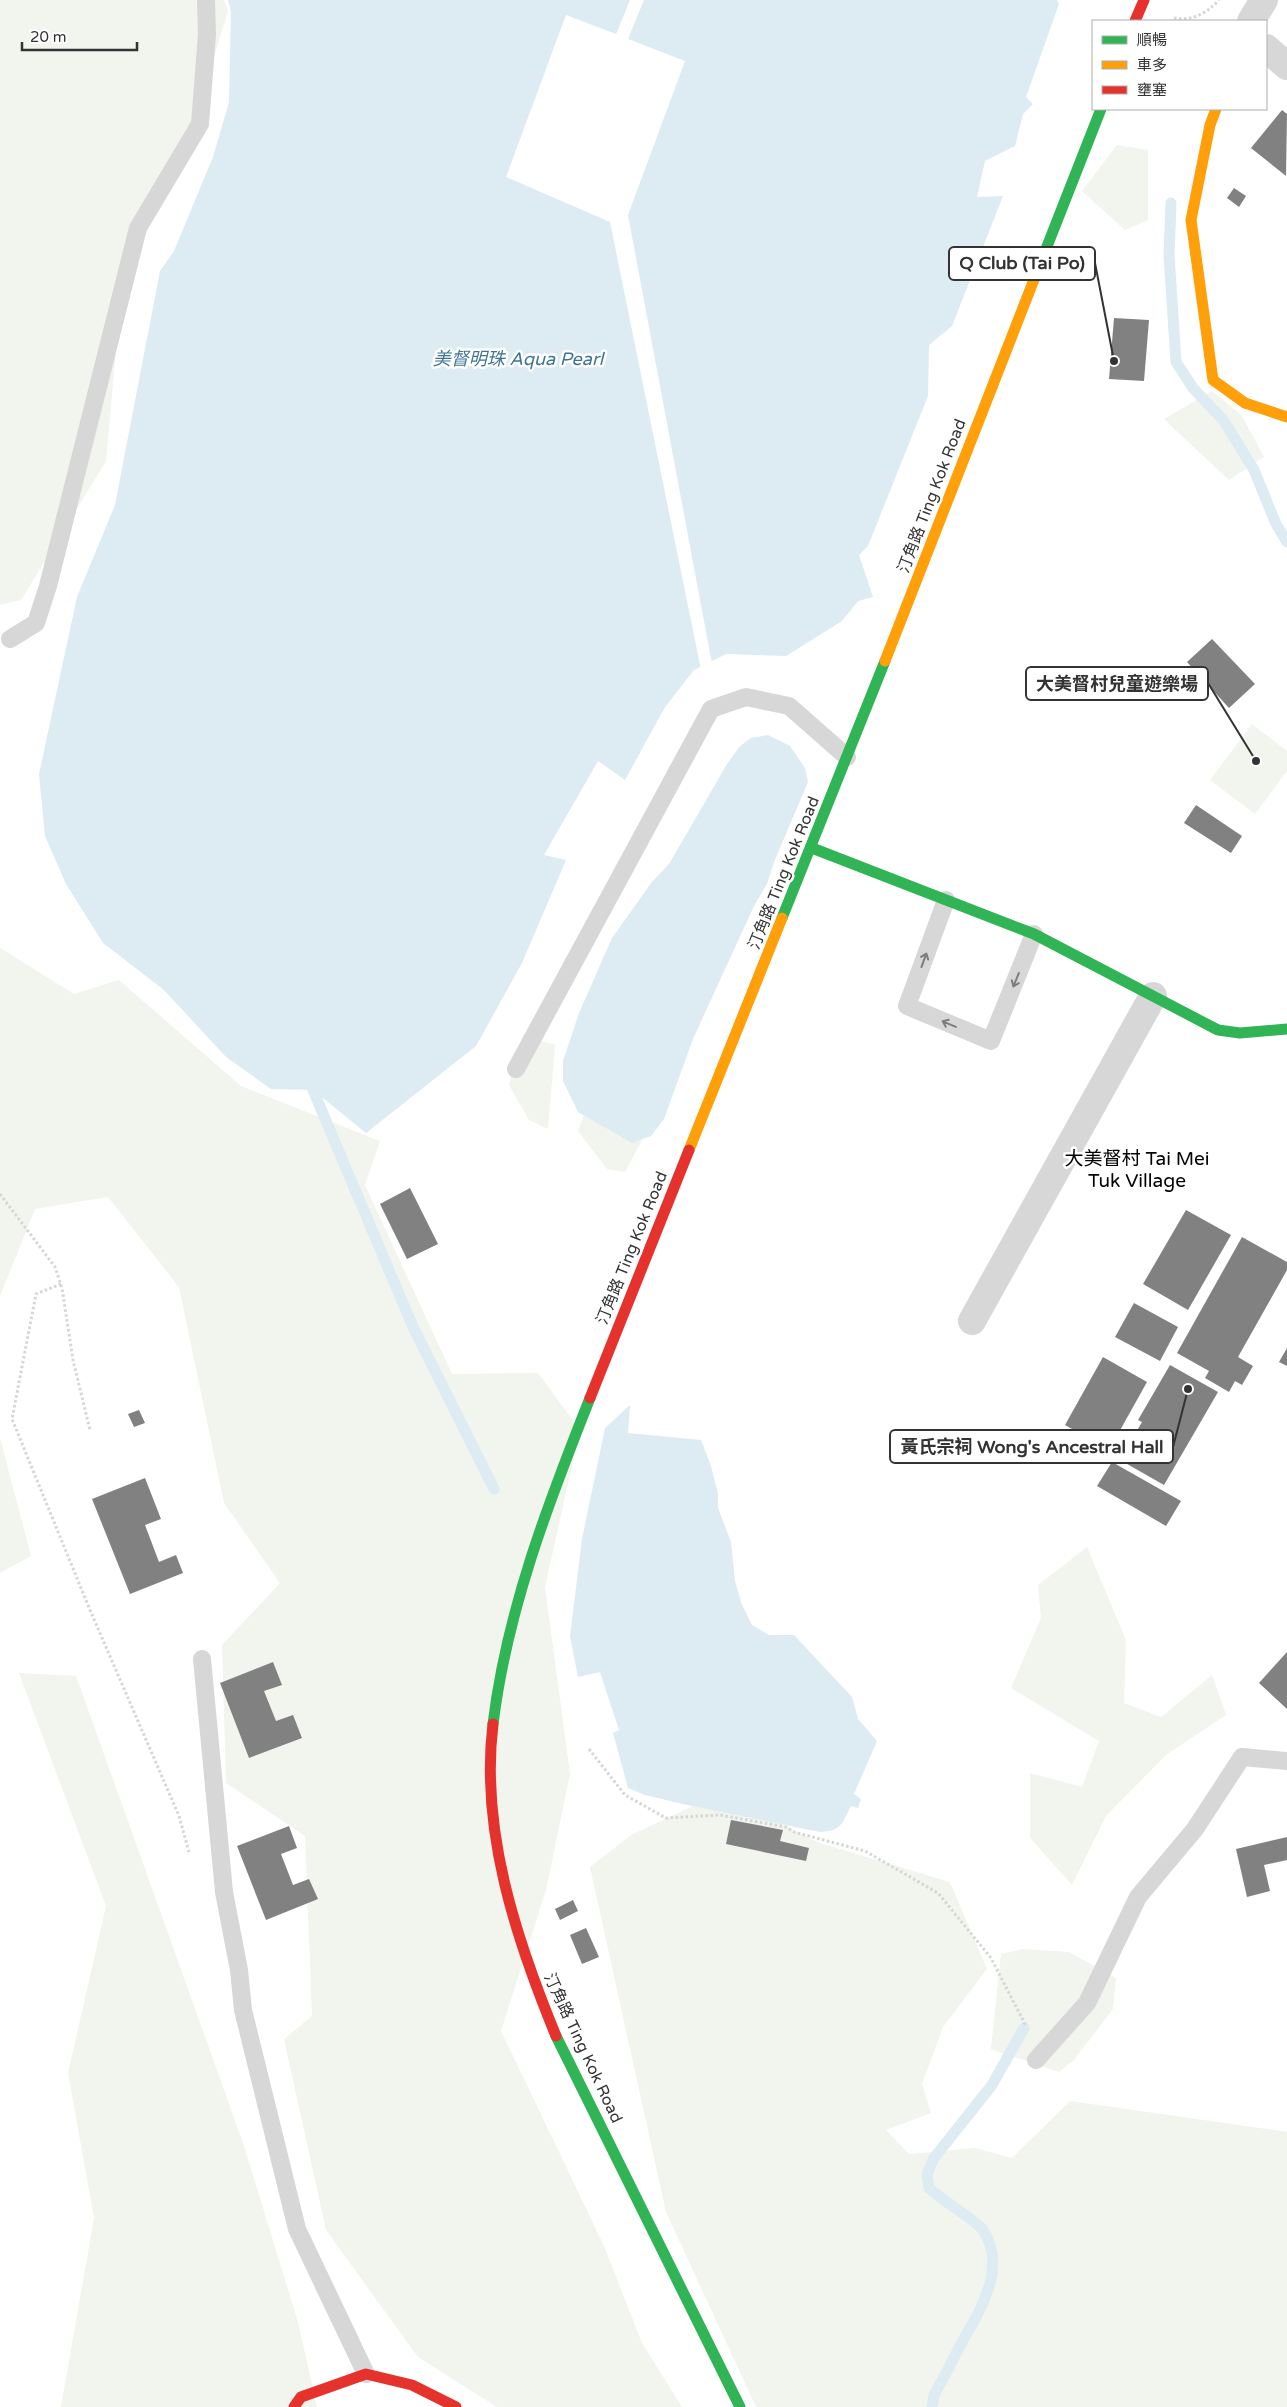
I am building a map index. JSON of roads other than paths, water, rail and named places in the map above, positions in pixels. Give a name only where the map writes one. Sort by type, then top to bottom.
[{"type":"street","points":[[1135,20],[1144,0]]},
{"type":"street","points":[[1252,20],[1264,0]]},
{"type":"street","points":[[1267,49],[1287,66]]},
{"type":"street","name":"汀角路 Ting Kok Road","points":[[740,2407],[562,2050],[539,1995],[522,1947],[501,1861],[491,1773],[492,1733],[497,1688],[508,1635],[542,1524],[623,1311],[812,848],[1101,110]]},
{"type":"street","points":[[1216,110],[1210,125],[1191,220],[1213,380],[1245,403],[1287,417]]},
{"type":"street","points":[[812,848],[1034,934],[1218,1030],[1240,1033],[1287,1029]]},
{"type":"street","points":[[972,1321],[1153,996]]},
{"type":"street","points":[[294,2407],[301,2397],[366,2374],[412,2384],[456,2407]]},
{"type":"lane","points":[[10,639],[36,623],[48,586],[138,228],[200,124],[207,34],[206,0]]},
{"type":"lane","points":[[516,1068],[710,709],[746,698],[789,706],[847,757]]},
{"type":"lane","points":[[946,900],[907,1006],[991,1041],[1034,934]]},
{"type":"lane","points":[[202,1659],[224,1892],[239,1970],[243,2010],[297,2229],[366,2374]]},
{"type":"lane","points":[[1036,2060],[1087,2003],[1138,1897],[1195,1829],[1242,1757],[1287,1761]]},
{"type":"water","name":"美督明珠 Aqua Pearl","points":[[228,0],[1057,0],[1059,4],[1026,97],[1033,104],[1023,114],[1015,146],[985,161],[977,197],[1003,196],[952,326],[929,345],[928,396],[868,546],[859,555],[873,597],[858,601],[842,621],[786,656],[726,654],[694,670],[665,707],[625,780],[598,761],[544,855],[566,860],[522,963],[476,1046],[366,1133],[313,1090],[271,1089],[226,1057],[164,990],[103,943],[66,884],[45,836],[39,774],[77,597],[115,505],[160,271],[174,251],[213,157],[229,102],[231,12]]},
{"type":"water","points":[[768,735],[790,746],[805,768],[808,782],[774,862],[767,884],[754,906],[693,1039],[664,1119],[651,1136],[632,1143],[578,1112],[563,1081],[563,1061],[579,1013],[612,938],[652,882],[669,864],[727,764],[740,746],[751,738]]},
{"type":"water","points":[[630,1405],[628,1433],[701,1440],[711,1466],[718,1494],[718,1508],[731,1542],[735,1581],[742,1605],[752,1625],[769,1635],[794,1635],[852,1697],[858,1719],[877,1741],[854,1794],[861,1799],[858,1808],[851,1806],[840,1825],[833,1830],[820,1832],[683,1804],[645,1795],[628,1788],[613,1733],[619,1730],[600,1672],[578,1677],[570,1636],[582,1539],[605,1428]]},
{"type":"waterway","points":[[1171,203],[1169,255],[1176,362],[1193,388],[1224,421],[1254,470],[1276,524],[1287,542]]},
{"type":"waterway","points":[[313,1090],[413,1327],[494,1489]]},
{"type":"waterway","points":[[932,2407],[934,2395],[983,2303],[992,2274],[993,2259],[990,2244],[983,2230],[973,2220],[929,2188],[927,2174],[934,2158],[992,2085],[1024,2028]]},
{"type":"place","name":"Q Club (Tai Po)","points":[[1114,361]]},
{"type":"place","name":"大美督村兒童遊樂場","points":[[1256,761]]},
{"type":"place","name":"黃氏宗祠 Wong's Ancestral Hall","points":[[1188,1389]]},
{"type":"district","name":"大美督村 Tai Mei Tuk Village","points":[[1137,1170]]}]
